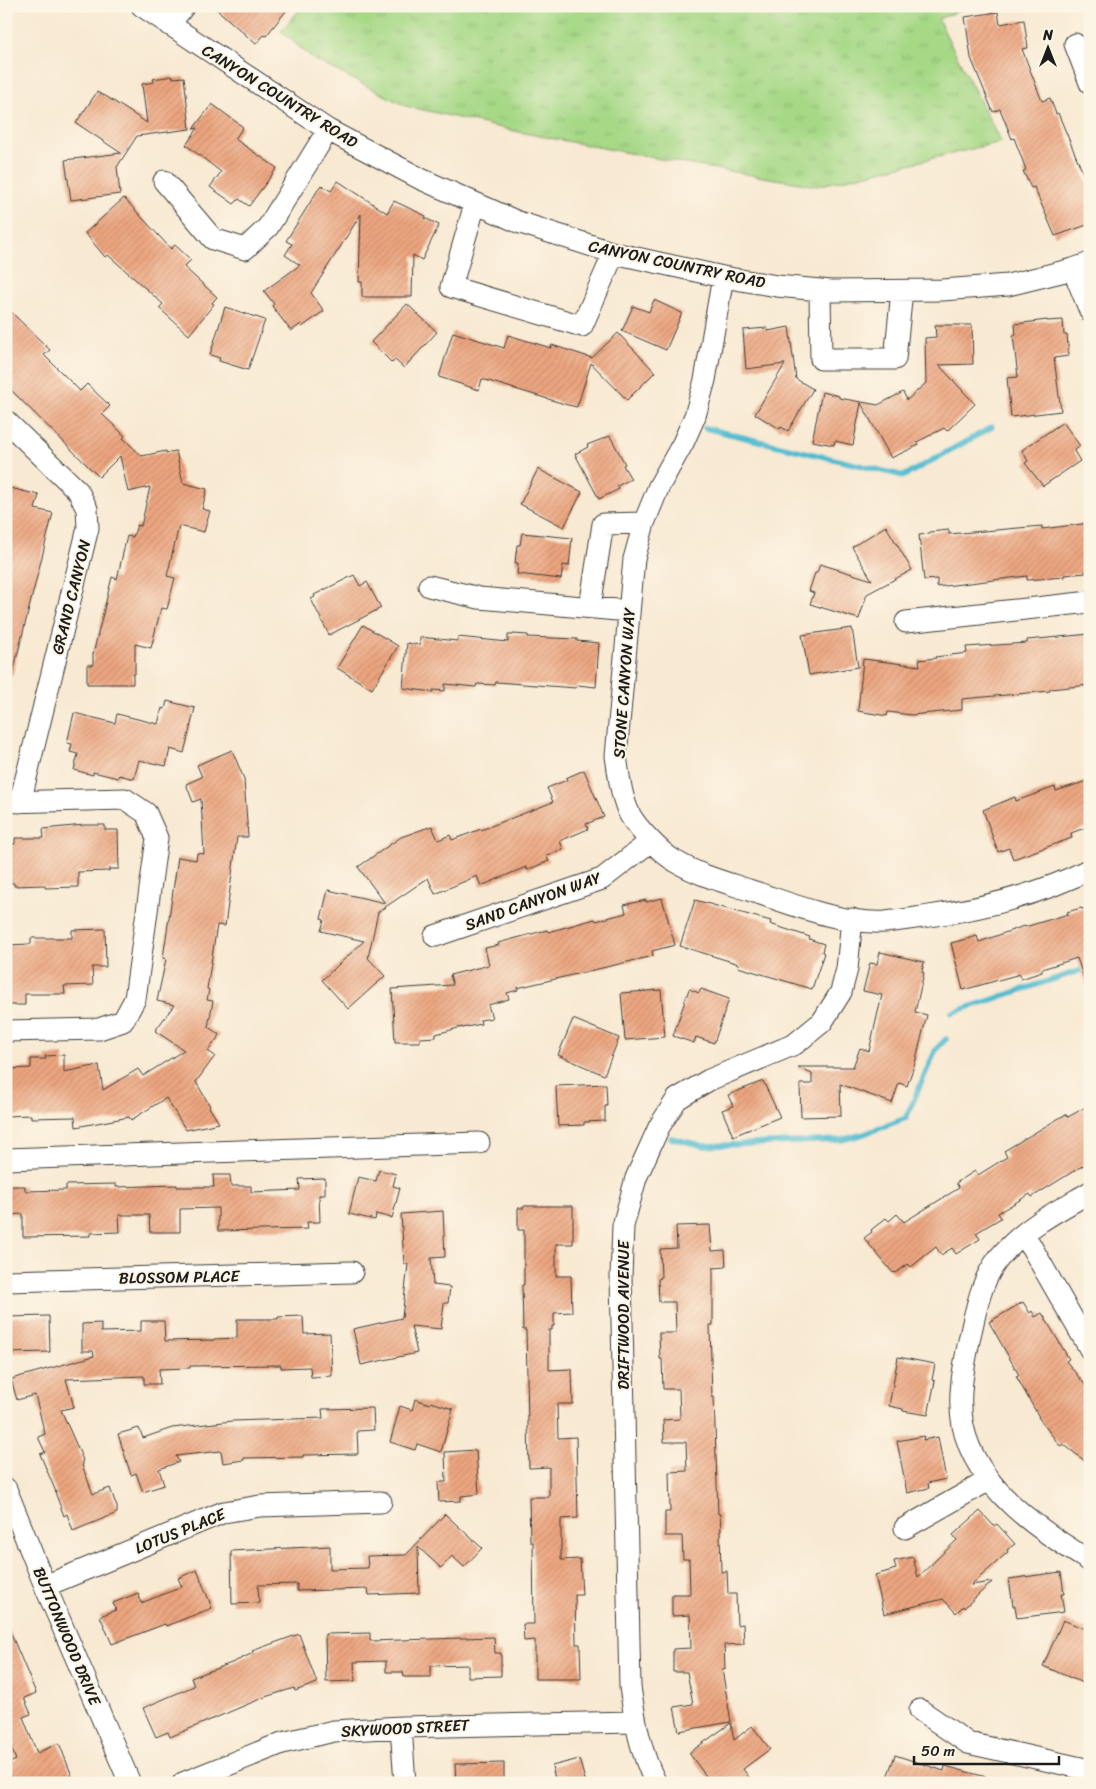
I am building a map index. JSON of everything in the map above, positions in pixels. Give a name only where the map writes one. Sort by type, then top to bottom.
[{"type":"street","name":"CANYON COUNTRY ROAD","points":[[142,6],[328,130],[421,180],[518,222],[614,253],[723,277],[820,290],[942,290],[1008,285],[1081,266]]},
{"type":"street","points":[[169,25],[184,6]]},
{"type":"street","points":[[1075,44],[1090,83]]},
{"type":"street","points":[[164,181],[213,239],[245,249],[268,227],[328,130]]},
{"type":"street","points":[[475,204],[451,288],[582,326],[614,253]]},
{"type":"street","points":[[1081,266],[1090,311]]},
{"type":"street","name":"STONE CANYON WAY","points":[[723,277],[705,380],[695,416],[683,443],[659,486],[644,523],[634,559],[616,756],[620,786],[631,815],[652,841],[674,861],[701,874],[815,912],[852,920],[884,922],[952,913],[996,904],[1046,889],[1090,869]]},
{"type":"street","points":[[820,290],[821,358],[830,359],[895,359],[902,291]]},
{"type":"street","name":"GRAND CANYON","points":[[6,421],[78,491],[87,509],[88,528],[13,802]]},
{"type":"street","points":[[590,607],[603,524],[644,523]]},
{"type":"street","points":[[429,586],[479,598],[629,611]]},
{"type":"street","points":[[906,622],[1090,602]]},
{"type":"street","points":[[6,1031],[99,1029],[122,1021],[135,999],[157,838],[146,813],[125,799],[13,802]]},
{"type":"street","name":"SAND CANYON WAY","points":[[435,936],[602,879],[652,841]]},
{"type":"street","name":"DRIFTWOOD AVENUE","points":[[656,1783],[651,1774],[635,1722],[630,1686],[621,1276],[623,1226],[636,1178],[659,1127],[678,1098],[709,1080],[795,1044],[822,1022],[841,992],[847,969],[852,920]]},
{"type":"street","points":[[6,1159],[479,1143]]},
{"type":"street","points":[[1090,1192],[1039,1222],[1005,1250],[984,1282],[976,1306],[962,1373],[961,1400],[963,1427],[973,1455],[989,1480],[1019,1512],[1053,1539],[1090,1561]]},
{"type":"street","points":[[1024,1234],[1090,1349]]},
{"type":"street","name":"BLOSSOM PLACE","points":[[6,1281],[352,1272]]},
{"type":"street","points":[[905,1528],[989,1480]]},
{"type":"street","name":"BUTTONWOOD DRIVE","points":[[6,1489],[45,1586],[130,1783]]},
{"type":"street","name":"LOTUS PLACE","points":[[45,1586],[224,1512],[260,1506],[381,1502]]},
{"type":"street","points":[[920,1710],[968,1743],[1090,1770]]},
{"type":"street","name":"SKYWOOD STREET","points":[[183,1783],[282,1743],[334,1731],[401,1727],[635,1722]]},
{"type":"street","points":[[401,1727],[405,1783]]},
{"type":"green space","points":[[303,6],[972,6],[938,19],[1001,142],[817,186],[686,164],[519,132],[406,106],[313,59],[281,31]]},
{"type":"building","points":[[213,6],[290,6],[266,36],[264,35],[256,44]]},
{"type":"building","points":[[998,12],[1000,24],[1024,20],[1028,48],[1022,49],[1042,101],[1050,98],[1090,190],[1090,224],[1055,236],[1034,187],[1031,188],[1023,171],[1026,170],[1014,138],[1012,139],[1000,109],[993,112],[971,58],[965,17]]},
{"type":"building","points":[[173,76],[173,78],[184,77],[190,129],[137,136],[117,167],[120,194],[71,200],[65,160],[121,153],[76,123],[97,92],[147,123],[142,84],[154,82],[153,79]]},
{"type":"building","points":[[212,104],[243,127],[235,139],[277,168],[249,206],[239,199],[234,204],[210,187],[221,172],[186,145],[198,128],[193,129]]},
{"type":"building","points":[[338,181],[387,213],[394,201],[426,216],[425,218],[439,225],[422,260],[413,255],[412,297],[362,297],[362,282],[359,282],[361,214],[311,293],[324,311],[302,327],[301,324],[291,331],[272,306],[274,304],[264,291],[300,265],[285,255],[292,244],[286,241],[321,185],[331,191]]},
{"type":"building","points":[[124,198],[171,249],[175,245],[191,260],[184,267],[217,297],[212,303],[214,304],[189,335],[159,308],[163,304],[108,255],[105,257],[85,233]]},
{"type":"building","points":[[654,300],[682,313],[666,350],[622,331],[633,306],[649,312]]},
{"type":"building","points":[[407,304],[437,332],[404,368],[395,360],[392,363],[371,342]]},
{"type":"building","points":[[6,307],[50,350],[44,355],[80,391],[87,384],[110,406],[102,414],[142,456],[176,451],[183,483],[207,489],[202,509],[210,511],[204,532],[179,526],[167,576],[175,578],[167,609],[161,608],[151,648],[135,644],[133,684],[87,684],[87,665],[93,665],[93,654],[112,577],[117,579],[127,536],[133,537],[137,525],[141,526],[150,487],[128,492],[120,456],[99,477],[6,385]]},
{"type":"building","points":[[225,307],[265,320],[248,370],[219,361],[220,358],[210,355]]},
{"type":"building","points":[[1063,320],[1064,335],[1067,335],[1069,356],[1054,358],[1061,411],[1011,417],[1007,378],[1018,377],[1013,335],[1016,335],[1015,324]]},
{"type":"building","points":[[935,325],[972,325],[973,364],[939,365],[975,404],[947,431],[944,428],[917,442],[919,445],[891,458],[861,403],[853,445],[835,441],[834,445],[812,441],[822,392],[839,396],[839,398],[878,405],[903,392],[907,400],[926,383],[925,338],[936,337]]},
{"type":"building","points":[[789,327],[796,379],[813,389],[788,431],[781,427],[780,429],[755,414],[785,364],[746,369],[743,330],[767,328],[768,331]]},
{"type":"building","points":[[453,332],[504,348],[508,335],[551,348],[552,345],[592,358],[618,333],[655,372],[627,400],[591,363],[577,407],[482,379],[479,390],[439,377]]},
{"type":"building","points":[[1063,422],[1080,446],[1074,451],[1080,461],[1043,486],[1025,463],[1028,461],[1022,450]]},
{"type":"building","points":[[610,436],[631,479],[617,486],[619,489],[599,499],[575,454],[588,447],[587,445]]},
{"type":"building","points":[[538,469],[582,492],[564,527],[520,504]]},
{"type":"building","points":[[6,487],[39,495],[35,509],[53,513],[12,676],[6,675]]},
{"type":"building","points":[[1090,523],[1090,570],[1085,571],[1086,573],[1027,580],[1027,576],[937,587],[937,579],[924,580],[919,535],[949,530],[949,534],[1042,526],[1042,529]]},
{"type":"building","points":[[886,526],[912,570],[867,594],[859,619],[810,604],[814,593],[809,591],[820,564],[872,580],[852,547]]},
{"type":"building","points":[[522,533],[572,538],[569,566],[563,565],[561,579],[517,574],[518,563],[515,563],[517,545],[520,545]]},
{"type":"building","points":[[354,575],[360,586],[367,582],[381,608],[329,635],[311,599],[315,597],[314,595]]},
{"type":"building","points":[[363,625],[398,646],[372,689],[337,668]]},
{"type":"building","points":[[852,628],[858,667],[809,675],[802,635]]},
{"type":"building","points":[[1090,634],[1090,685],[1050,689],[1050,691],[962,699],[962,710],[911,715],[888,712],[887,716],[858,711],[863,659],[920,666],[919,660],[967,653],[966,647],[1027,643],[1027,640]]},
{"type":"building","points":[[508,635],[528,635],[528,637],[577,639],[577,641],[599,643],[596,687],[577,685],[576,688],[496,682],[495,685],[477,684],[476,687],[445,684],[445,691],[433,690],[433,692],[403,688],[407,643],[420,645],[420,637],[457,641],[458,637],[508,642]]},
{"type":"building","points":[[167,701],[195,708],[184,753],[170,749],[166,766],[139,760],[134,779],[119,775],[118,778],[93,772],[93,775],[74,770],[78,754],[70,752],[72,744],[67,743],[74,713],[115,723],[117,714],[158,724],[162,708],[165,709]]},
{"type":"building","points":[[232,750],[244,779],[248,837],[237,837],[225,926],[217,925],[207,989],[209,990],[207,1000],[213,1001],[208,1027],[220,1035],[208,1051],[215,1056],[196,1082],[219,1123],[186,1130],[166,1098],[131,1120],[129,1117],[76,1127],[75,1117],[31,1118],[31,1115],[6,1116],[6,1069],[31,1068],[31,1059],[46,1059],[45,1056],[64,1055],[64,1072],[99,1065],[103,1090],[138,1069],[143,1076],[184,1050],[155,1031],[174,1005],[157,1001],[166,959],[163,958],[178,857],[196,860],[197,853],[204,854],[201,799],[193,802],[186,784],[202,777],[197,765]]},
{"type":"building","points":[[584,770],[604,817],[586,824],[588,829],[560,841],[563,849],[546,856],[549,861],[527,870],[526,867],[481,886],[477,876],[435,894],[428,878],[378,912],[368,958],[385,976],[348,1009],[322,980],[364,941],[321,931],[324,920],[321,919],[328,890],[385,903],[358,867],[401,837],[432,826],[438,840],[450,835],[452,840],[481,830],[553,802],[547,788],[567,780],[566,778]]},
{"type":"building","points":[[1090,780],[1090,826],[1071,833],[1072,838],[1013,859],[1009,848],[998,852],[983,810],[1015,797],[1016,801],[1055,787],[1056,791]]},
{"type":"building","points":[[105,825],[105,830],[118,830],[119,869],[78,872],[78,887],[45,888],[45,885],[14,886],[14,883],[6,883],[6,844],[15,844],[15,838],[44,838],[43,829]]},
{"type":"building","points":[[662,898],[675,945],[652,951],[653,956],[517,988],[518,990],[507,993],[509,999],[488,1005],[492,1018],[480,1020],[481,1024],[436,1034],[436,1037],[420,1038],[420,1042],[395,1042],[392,989],[453,985],[450,975],[489,965],[485,948],[547,930],[548,932],[595,919],[596,921],[626,913],[624,905]]},
{"type":"building","points":[[695,900],[771,921],[770,924],[810,937],[809,939],[824,944],[822,952],[824,953],[812,989],[738,967],[739,964],[680,946]]},
{"type":"building","points":[[1090,907],[1090,987],[1087,987],[1077,958],[1042,969],[1042,972],[1021,979],[1020,974],[963,990],[951,943],[977,936],[979,942],[1024,926],[1068,914],[1067,912]]},
{"type":"building","points":[[105,929],[106,967],[92,967],[93,985],[64,986],[65,994],[25,994],[25,1005],[6,1005],[6,945],[31,944],[31,938],[72,938],[72,930]]},
{"type":"building","points":[[880,952],[924,962],[922,972],[924,973],[915,1012],[927,1015],[907,1086],[899,1083],[892,1103],[840,1084],[841,1116],[801,1117],[800,1084],[812,1084],[812,1074],[798,1067],[853,1067],[860,1048],[869,1051],[882,995],[863,991],[870,963],[877,964]]},
{"type":"building","points":[[689,989],[699,993],[701,989],[729,999],[714,1043],[696,1037],[694,1043],[673,1036]]},
{"type":"building","points":[[661,990],[665,1037],[625,1040],[621,993]]},
{"type":"building","points":[[573,1019],[619,1038],[604,1075],[558,1055]]},
{"type":"building","points":[[763,1081],[780,1117],[733,1136],[722,1110],[733,1106],[728,1095]]},
{"type":"building","points":[[606,1084],[607,1106],[605,1106],[605,1121],[584,1122],[584,1125],[558,1126],[556,1086]]},
{"type":"building","points":[[1084,1108],[1090,1117],[1090,1161],[1032,1197],[1030,1194],[998,1213],[1001,1218],[976,1233],[980,1239],[956,1254],[952,1248],[941,1255],[936,1247],[911,1267],[908,1264],[896,1273],[893,1273],[864,1238],[886,1218],[889,1221],[897,1214],[904,1222],[959,1188],[956,1183],[975,1171],[978,1175],[1007,1157],[1004,1151],[1066,1114],[1068,1117]]},
{"type":"building","points":[[379,1170],[396,1174],[393,1186],[400,1188],[392,1218],[376,1214],[375,1220],[349,1214],[358,1177],[376,1181]]},
{"type":"building","points":[[213,1175],[230,1175],[231,1186],[251,1186],[251,1192],[300,1190],[299,1179],[325,1178],[325,1195],[319,1195],[320,1222],[307,1222],[308,1229],[218,1231],[218,1208],[180,1209],[180,1232],[150,1232],[149,1215],[119,1215],[120,1232],[90,1233],[90,1236],[23,1237],[23,1214],[6,1215],[6,1186],[25,1186],[25,1191],[66,1190],[66,1185],[116,1184],[116,1187],[177,1185],[177,1187],[214,1187]]},
{"type":"building","points":[[524,1206],[573,1206],[573,1244],[556,1244],[556,1276],[571,1276],[572,1312],[554,1313],[554,1326],[552,1326],[552,1330],[549,1330],[549,1370],[572,1369],[573,1404],[557,1404],[558,1438],[576,1437],[578,1518],[561,1519],[561,1560],[580,1559],[582,1595],[575,1595],[576,1644],[580,1644],[581,1679],[535,1679],[535,1640],[524,1641],[523,1624],[534,1624],[533,1542],[530,1542],[529,1497],[549,1497],[549,1467],[529,1468],[526,1330],[523,1330],[522,1285],[524,1285],[524,1230],[518,1230],[518,1208],[524,1208]]},
{"type":"building","points":[[443,1211],[445,1257],[431,1258],[433,1285],[450,1287],[448,1303],[444,1303],[441,1329],[411,1326],[417,1353],[361,1365],[353,1329],[402,1318],[408,1264],[404,1264],[401,1214]]},
{"type":"building","points":[[710,1225],[712,1251],[725,1250],[726,1267],[713,1268],[713,1325],[710,1325],[718,1514],[720,1514],[721,1531],[721,1572],[727,1571],[728,1594],[736,1594],[737,1625],[743,1624],[744,1644],[724,1645],[725,1669],[722,1669],[731,1722],[679,1731],[674,1707],[693,1704],[687,1672],[673,1672],[673,1649],[691,1648],[690,1615],[672,1616],[672,1594],[690,1594],[689,1559],[683,1559],[682,1536],[665,1536],[665,1512],[670,1512],[669,1472],[687,1471],[686,1442],[664,1442],[663,1420],[680,1419],[679,1389],[663,1389],[659,1333],[676,1333],[675,1302],[659,1302],[658,1279],[661,1278],[660,1249],[677,1248],[676,1226]]},
{"type":"building","points":[[1023,1302],[1035,1317],[1042,1313],[1069,1359],[1066,1361],[1090,1391],[1090,1465],[1063,1444],[1060,1446],[1038,1417],[1016,1376],[1019,1375],[989,1322]]},
{"type":"building","points":[[49,1316],[50,1352],[6,1353],[6,1317]]},
{"type":"building","points":[[303,1316],[304,1334],[330,1333],[332,1376],[311,1377],[310,1367],[281,1368],[281,1365],[190,1366],[190,1368],[159,1369],[160,1384],[144,1384],[144,1376],[66,1379],[74,1407],[61,1410],[83,1460],[82,1465],[93,1494],[110,1488],[117,1507],[117,1513],[73,1531],[67,1514],[64,1516],[40,1454],[45,1452],[38,1437],[45,1434],[35,1395],[17,1400],[11,1379],[94,1356],[93,1351],[82,1351],[82,1324],[101,1323],[101,1332],[141,1331],[141,1321],[164,1321],[165,1341],[214,1340],[237,1338],[237,1319],[278,1319],[278,1317]]},
{"type":"building","points":[[898,1357],[935,1364],[932,1380],[935,1381],[928,1415],[903,1411],[903,1409],[889,1406]]},
{"type":"building","points":[[415,1399],[453,1409],[441,1452],[417,1444],[415,1450],[390,1442],[400,1406],[412,1410]]},
{"type":"building","points":[[373,1408],[374,1430],[357,1431],[358,1454],[244,1458],[244,1460],[223,1463],[221,1451],[176,1456],[179,1462],[159,1469],[164,1485],[143,1492],[136,1473],[131,1475],[118,1434],[139,1428],[143,1438],[172,1428],[232,1421],[323,1418],[322,1409]]},
{"type":"building","points":[[924,1436],[923,1440],[938,1437],[946,1479],[928,1483],[929,1488],[907,1493],[897,1441]]},
{"type":"building","points":[[476,1450],[479,1494],[461,1496],[461,1501],[439,1502],[438,1482],[446,1482],[445,1452]]},
{"type":"building","points":[[980,1511],[994,1526],[997,1524],[1015,1544],[971,1585],[992,1582],[956,1613],[943,1599],[884,1614],[875,1575],[896,1569],[894,1561],[913,1557],[918,1577],[957,1540],[953,1535]]},
{"type":"building","points":[[445,1514],[482,1548],[464,1567],[452,1556],[441,1568],[418,1547],[419,1593],[369,1595],[368,1589],[297,1591],[297,1584],[258,1585],[259,1603],[232,1604],[231,1551],[330,1546],[330,1569],[368,1568],[367,1556],[406,1555]]},
{"type":"building","points":[[197,1570],[212,1608],[112,1644],[100,1616],[116,1610],[113,1603],[138,1593],[141,1603],[182,1587],[178,1578]]},
{"type":"building","points":[[1061,1572],[1064,1594],[1061,1594],[1064,1612],[1017,1618],[1015,1606],[1013,1606],[1009,1579]]},
{"type":"building","points":[[1063,1620],[1090,1631],[1090,1686],[1043,1666]]},
{"type":"building","points":[[6,1622],[36,1693],[24,1698],[31,1714],[23,1717],[37,1753],[59,1743],[72,1776],[55,1783],[13,1783],[6,1766],[6,1764],[16,1760],[6,1735]]},
{"type":"building","points":[[370,1633],[370,1641],[494,1637],[495,1653],[501,1653],[501,1676],[468,1677],[468,1665],[431,1666],[431,1677],[404,1677],[403,1672],[386,1672],[386,1661],[354,1662],[355,1681],[326,1682],[325,1634]]},
{"type":"building","points":[[299,1634],[317,1683],[295,1691],[294,1688],[265,1697],[170,1737],[168,1732],[156,1737],[143,1708],[194,1686],[191,1678],[234,1662],[253,1653],[252,1651]]},
{"type":"building","points":[[731,1723],[734,1740],[752,1726],[770,1749],[743,1769],[753,1783],[711,1783],[689,1753]]},
{"type":"building","points":[[895,1755],[944,1771],[945,1766],[990,1778],[989,1783],[885,1783]]},
{"type":"building","points":[[579,1759],[586,1783],[556,1783],[552,1766]]},
{"type":"building","points":[[504,1763],[504,1783],[456,1783],[455,1764]]},
{"type":"waterway","points":[[705,428],[904,476],[992,427]]},
{"type":"waterway","points":[[951,1013],[1088,968]]},
{"type":"waterway","points":[[671,1138],[704,1146],[841,1140],[864,1134],[906,1118],[936,1049],[946,1039]]}]
